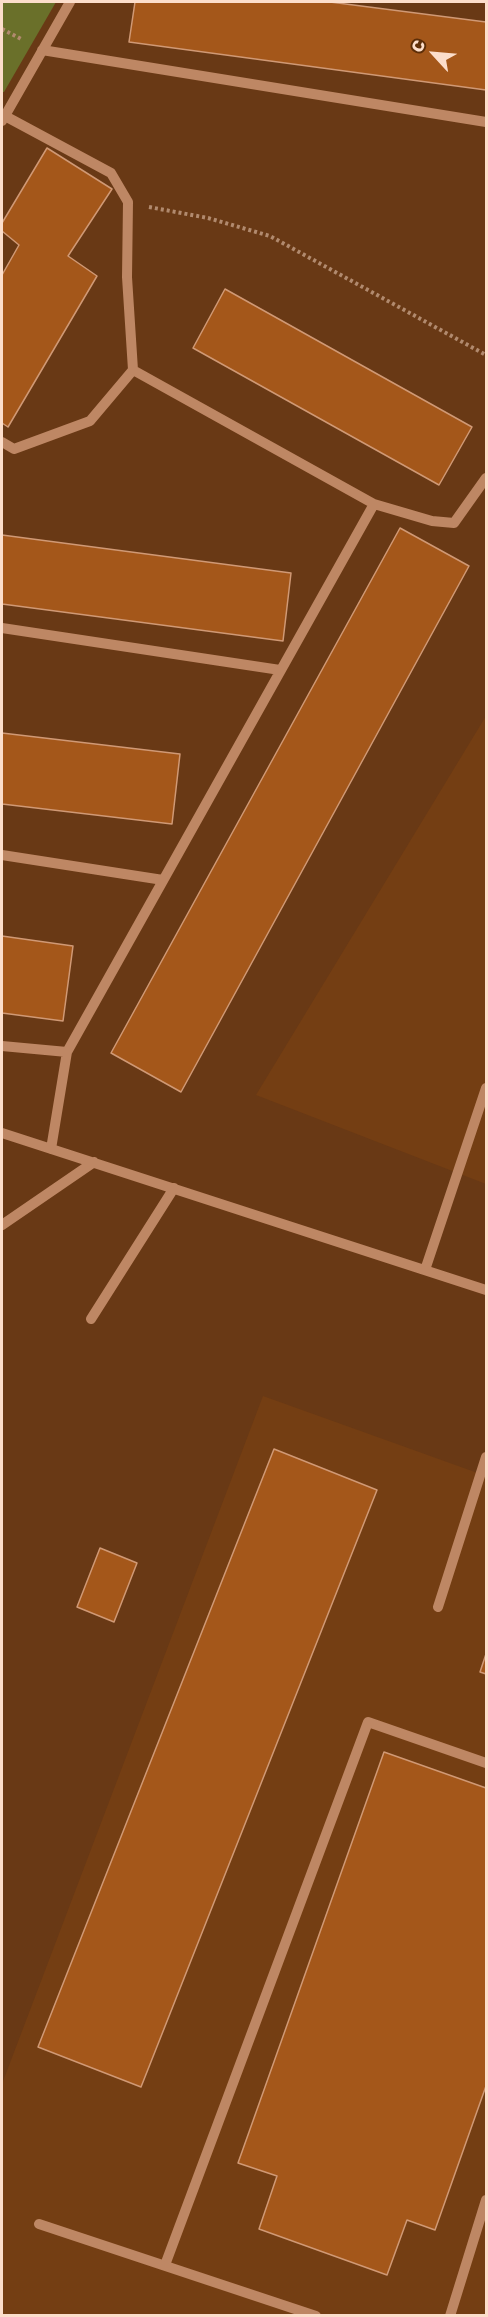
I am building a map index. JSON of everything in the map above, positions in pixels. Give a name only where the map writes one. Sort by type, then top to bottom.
[{"type":"street","points":[[2,442],[14,448],[90,421],[134,370],[127,278],[128,202],[111,173],[3,119],[70,2]]},
{"type":"street","points":[[42,50],[486,122]]},
{"type":"street","points":[[134,370],[374,504],[432,520],[454,523],[486,478]]},
{"type":"street","points":[[51,1149],[67,1052],[374,504]]},
{"type":"street","points":[[2,628],[280,670]]},
{"type":"street","points":[[2,855],[163,880]]},
{"type":"street","points":[[2,1046],[67,1052]]},
{"type":"street","points":[[425,1270],[486,1088]]},
{"type":"street","points":[[2,1133],[486,1290]]},
{"type":"street","points":[[2,1226],[94,1162]]},
{"type":"street","points":[[91,1319],[174,1188]]},
{"type":"street","points":[[438,1607],[486,1456]]},
{"type":"street","points":[[165,2265],[368,1722],[486,1763]]},
{"type":"street","points":[[450,2316],[486,2200]]},
{"type":"street","points":[[39,2224],[316,2316]]},
{"type":"path","points":[[128,202],[208,218],[270,237],[486,355]]},
{"type":"shaded area","points":[[486,716],[486,1184],[256,1095]]},
{"type":"shaded area","points":[[263,1396],[486,1476],[486,2315],[2,2315],[2,2084]]},
{"type":"green space","points":[[2,2],[56,2],[4,92],[2,92]]},
{"type":"building","points":[[135,2],[330,2],[486,22],[486,90],[129,42]]},
{"type":"building","points":[[47,148],[112,189],[68,256],[97,276],[8,427],[2,423],[2,275],[19,245],[2,231],[2,223]]},
{"type":"building","points":[[225,289],[472,427],[439,485],[193,348]]},
{"type":"building","points":[[400,528],[469,566],[181,1092],[111,1053]]},
{"type":"building","points":[[2,535],[291,573],[283,641],[2,604]]},
{"type":"building","points":[[2,733],[180,754],[172,824],[2,804]]},
{"type":"building","points":[[2,936],[73,946],[63,1021],[2,1013]]},
{"type":"building","points":[[274,1449],[377,1490],[141,2087],[38,2047]]},
{"type":"building","points":[[100,1548],[137,1563],[114,1622],[77,1607]]},
{"type":"building","points":[[486,1654],[486,1674],[480,1672]]},
{"type":"building","points":[[384,1752],[486,1788],[486,2086],[435,2230],[407,2220],[387,2275],[259,2229],[277,2176],[238,2163]]}]
